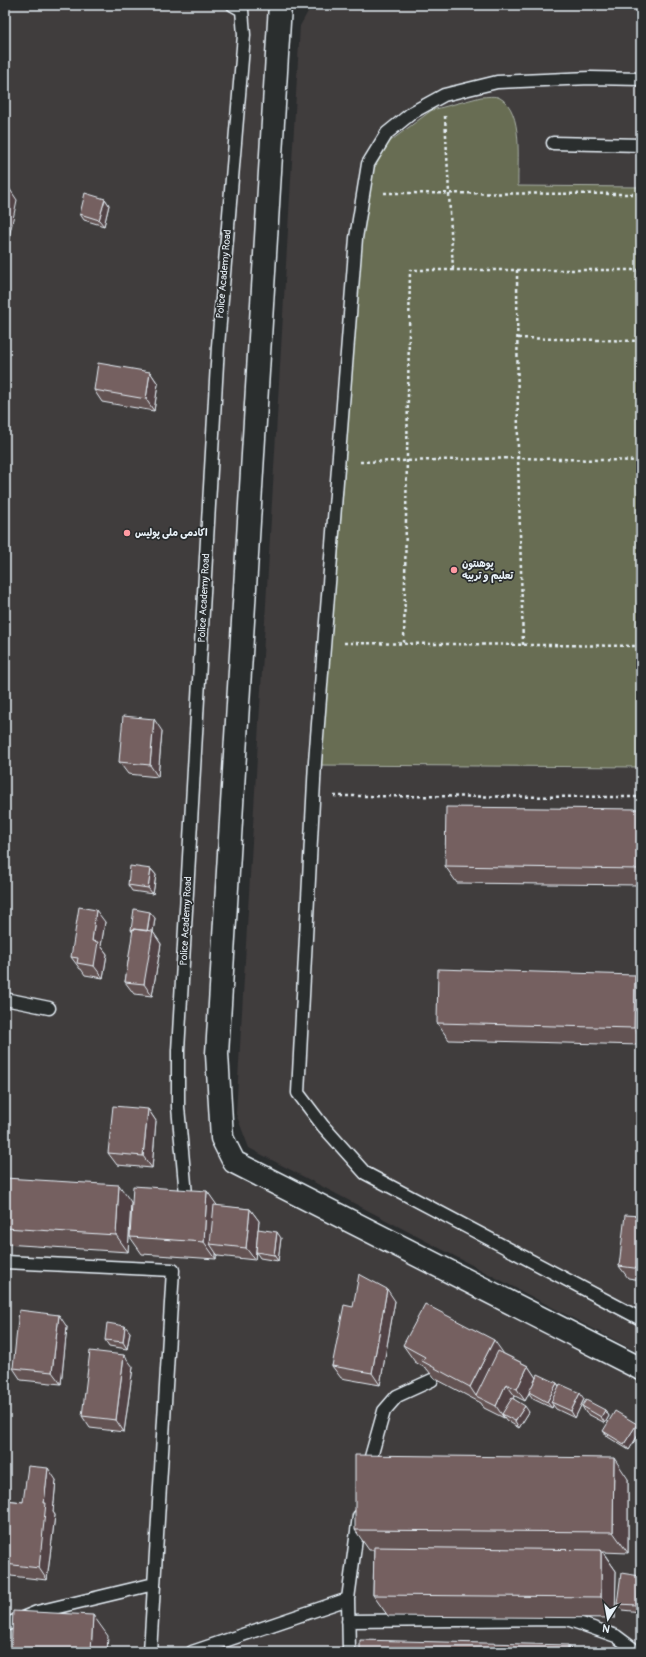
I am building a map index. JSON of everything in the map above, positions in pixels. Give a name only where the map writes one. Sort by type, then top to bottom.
[{"type":"street","points":[[280,5],[217,1046],[222,1138],[234,1162],[641,1369]]},
{"type":"lane","name":"Police Academy Road","points":[[186,1195],[178,1107],[178,1051],[218,346],[244,35],[242,10],[234,5]]},
{"type":"lane","points":[[641,78],[590,78],[497,82],[444,95],[413,112],[387,133],[368,164],[356,238],[324,643],[313,796],[298,1093],[323,1126],[365,1173],[641,1319]]},
{"type":"lane","points":[[553,143],[641,145]]},
{"type":"lane","points":[[5,999],[49,1008]]},
{"type":"lane","points":[[5,1262],[173,1270],[150,1652]]},
{"type":"lane","points":[[364,1483],[384,1410],[397,1396],[432,1380]]},
{"type":"lane","points":[[349,1652],[348,1598],[360,1506]]},
{"type":"lane","points":[[5,1625],[36,1612],[154,1584]]},
{"type":"lane","points":[[192,1652],[348,1598]]},
{"type":"lane","points":[[348,1620],[568,1619],[616,1636],[632,1648],[634,1652]]},
{"type":"path","points":[[444,95],[453,270]]},
{"type":"path","points":[[364,193],[641,194]]},
{"type":"path","points":[[404,643],[410,270],[641,270]]},
{"type":"path","points":[[517,270],[518,458],[523,645]]},
{"type":"path","points":[[518,338],[641,341]]},
{"type":"path","points":[[339,462],[518,458],[641,461]]},
{"type":"path","points":[[324,643],[641,646]]},
{"type":"path","points":[[313,796],[641,797]]},
{"type":"shaded area","name":"اکادمی ملی پولیس","points":[[5,5],[280,5],[217,1054],[234,1162],[641,1369],[641,1652],[5,1652]]},
{"type":"shaded area","name":"پوهنتون تعلیم و تربیه","points":[[328,5],[641,5],[641,1354],[249,1148],[236,1114],[300,26],[310,8]]},
{"type":"green space","points":[[493,96],[500,98],[508,105],[513,114],[518,138],[518,186],[641,187],[641,767],[315,765],[338,557],[361,244],[373,170],[389,142],[432,110],[481,97]]},
{"type":"building","points":[[5,187],[9,188],[5,205]]},
{"type":"building","points":[[85,193],[105,199],[99,220],[80,214]]},
{"type":"building","points":[[98,363],[150,372],[146,399],[94,390]]},
{"type":"building","points":[[123,716],[154,719],[150,765],[119,762]]},
{"type":"building","points":[[446,807],[638,809],[638,869],[445,866]]},
{"type":"building","points":[[130,866],[151,869],[148,888],[128,885]]},
{"type":"building","points":[[79,907],[96,910],[92,941],[98,942],[94,966],[77,963],[78,958],[71,957]]},
{"type":"building","points":[[134,909],[150,912],[147,931],[131,930]]},
{"type":"building","points":[[133,929],[153,931],[144,984],[125,982]]},
{"type":"building","points":[[438,969],[635,975],[634,1028],[437,1023]]},
{"type":"building","points":[[113,1106],[148,1109],[143,1156],[108,1153]]},
{"type":"building","points":[[5,1178],[119,1185],[116,1235],[5,1228]]},
{"type":"building","points":[[133,1186],[207,1191],[204,1242],[130,1237]]},
{"type":"building","points":[[214,1205],[250,1209],[246,1248],[210,1244]]},
{"type":"building","points":[[625,1215],[641,1216],[641,1269],[619,1266]]},
{"type":"building","points":[[258,1229],[277,1232],[274,1255],[256,1252]]},
{"type":"building","points":[[359,1274],[387,1289],[372,1373],[332,1366],[344,1305],[353,1307]]},
{"type":"building","points":[[425,1304],[494,1340],[470,1387],[422,1361],[425,1357],[403,1345]]},
{"type":"building","points":[[19,1310],[59,1315],[52,1372],[13,1368]]},
{"type":"building","points":[[107,1323],[125,1326],[123,1342],[105,1340]]},
{"type":"building","points":[[90,1351],[124,1355],[116,1420],[82,1416]]},
{"type":"building","points":[[498,1351],[528,1366],[517,1389],[506,1384],[496,1406],[476,1396]]},
{"type":"building","points":[[538,1374],[557,1383],[547,1402],[529,1392]]},
{"type":"building","points":[[560,1384],[580,1393],[571,1411],[551,1402]]},
{"type":"building","points":[[512,1398],[525,1406],[515,1421],[502,1414]]},
{"type":"building","points":[[586,1400],[605,1410],[601,1417],[582,1406]]},
{"type":"building","points":[[615,1411],[637,1424],[624,1444],[603,1431]]},
{"type":"building","points":[[355,1455],[614,1458],[613,1532],[355,1530]]},
{"type":"building","points":[[28,1466],[48,1468],[39,1568],[5,1564],[7,1531],[5,1530],[5,1500],[23,1502]]},
{"type":"building","points":[[374,1547],[601,1550],[601,1597],[373,1595]]},
{"type":"building","points":[[621,1573],[640,1576],[637,1605],[617,1604]]},
{"type":"building","points":[[13,1611],[93,1615],[91,1652],[11,1652]]},
{"type":"building","points":[[360,1640],[568,1645],[568,1652],[360,1652]]},
{"type":"place","name":"اکادمی ملی پولیس","points":[[127,533]]},
{"type":"place","name":"پوهنتون تعلیم و تربیه","points":[[454,570]]}]
